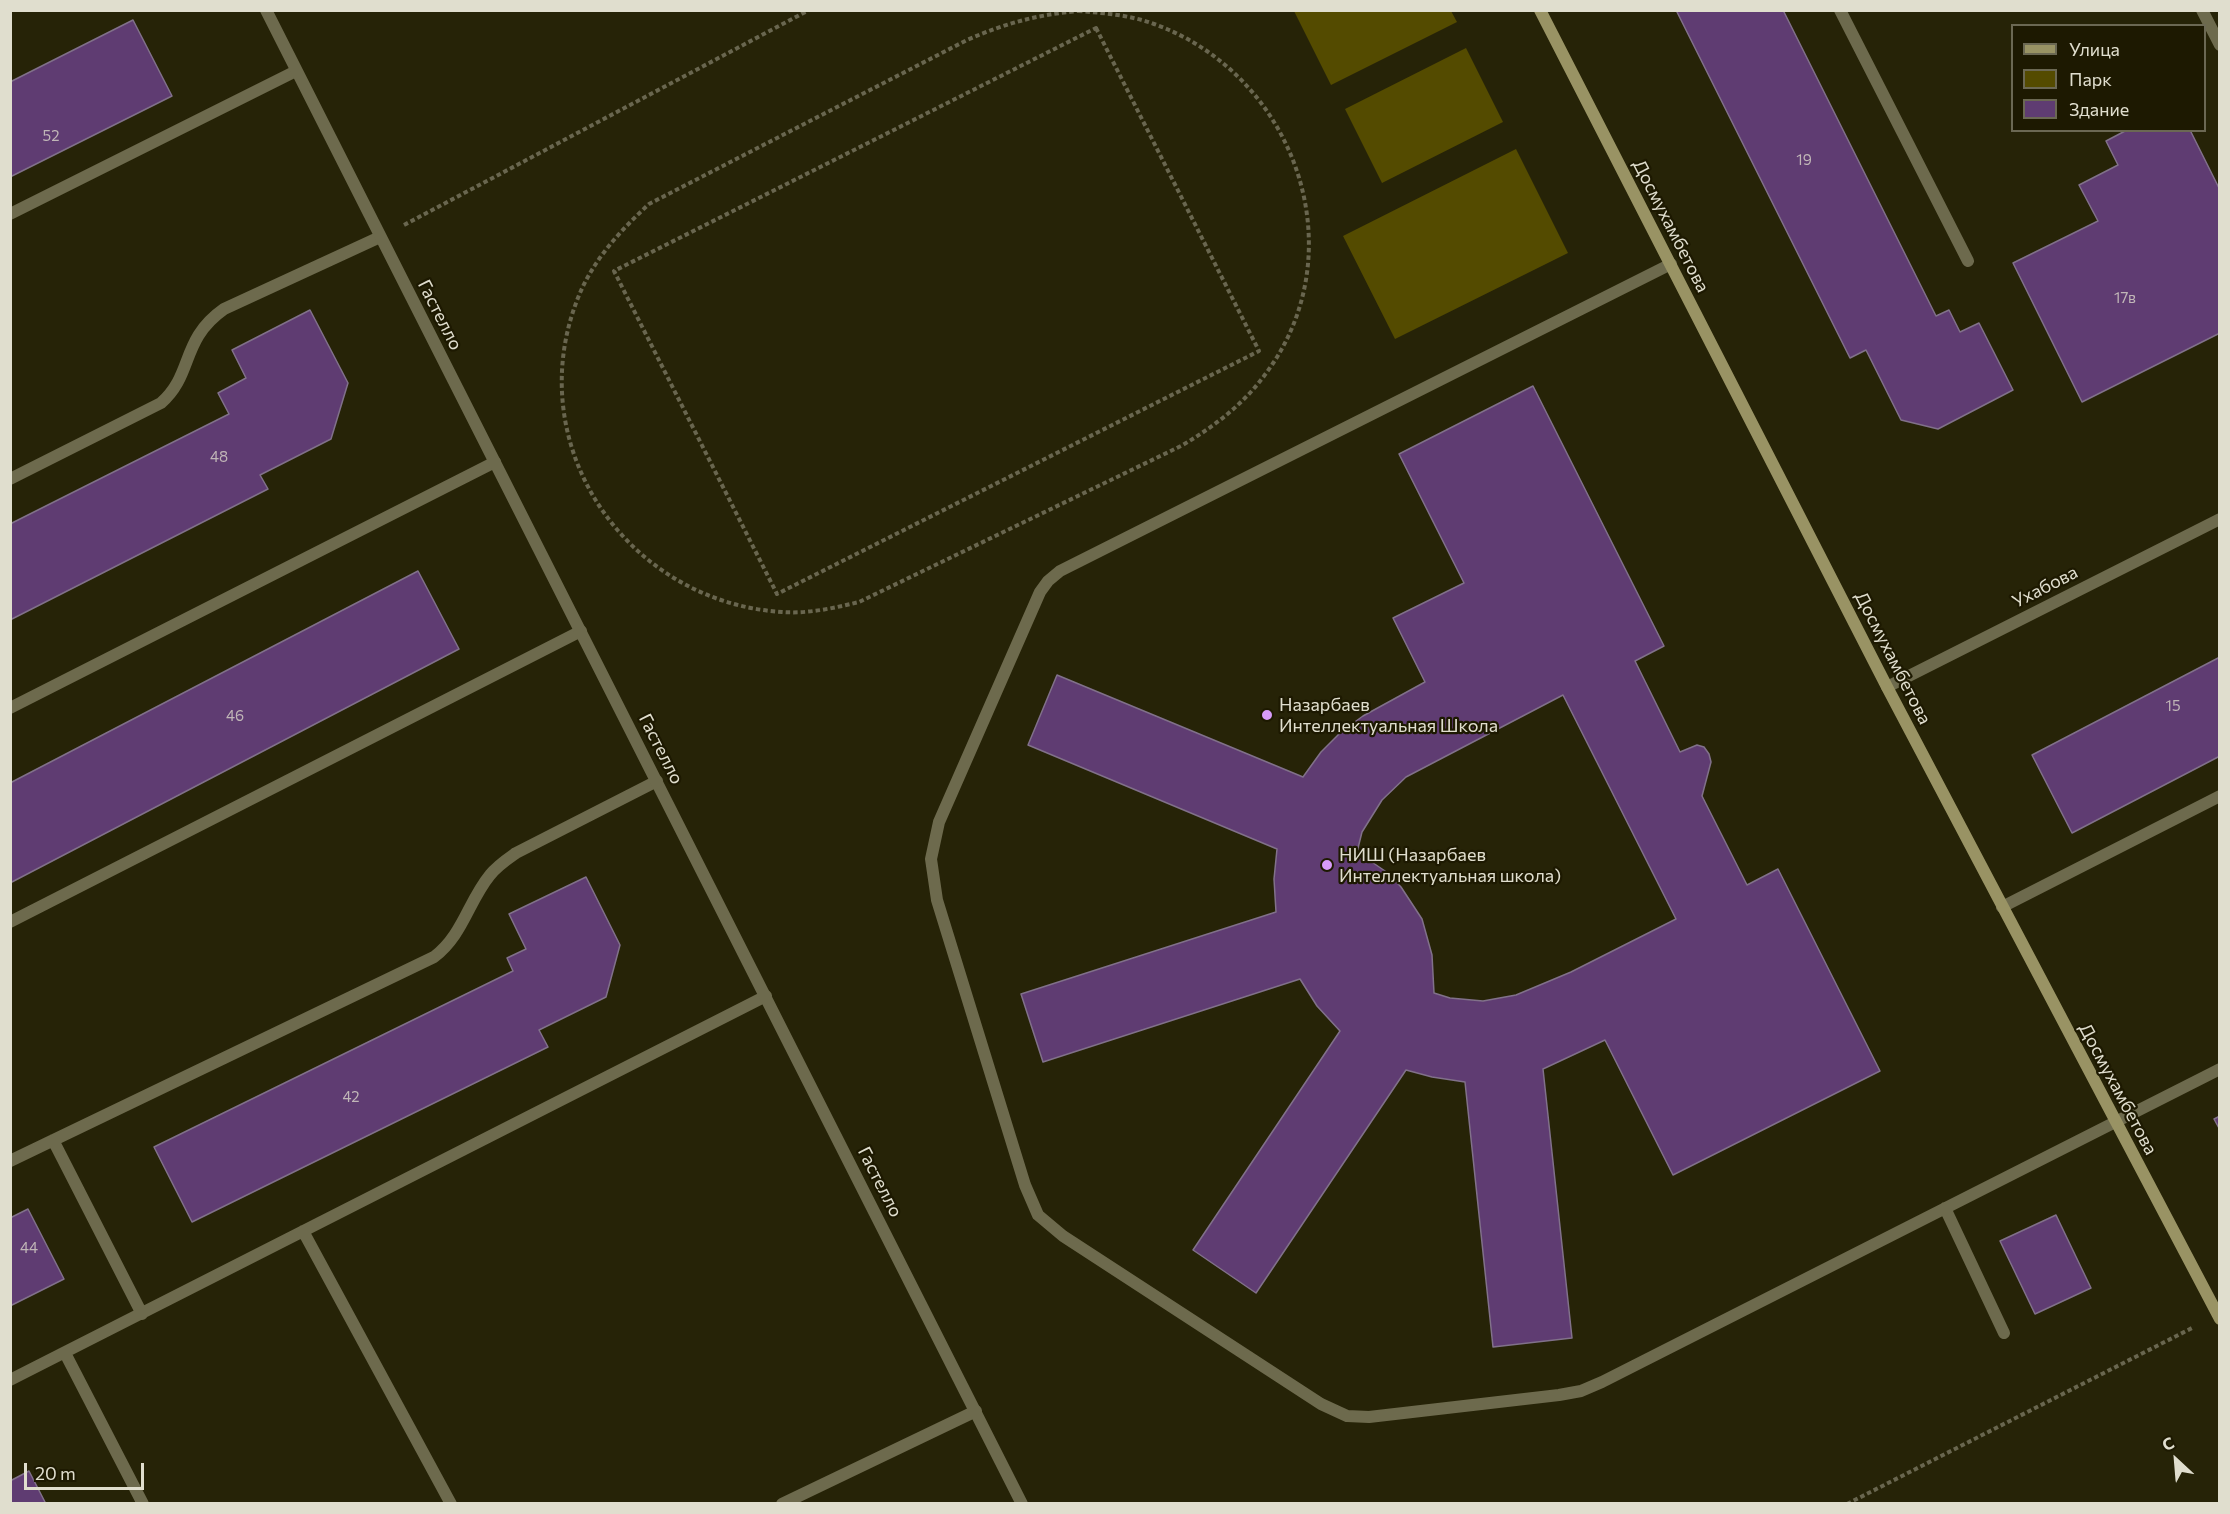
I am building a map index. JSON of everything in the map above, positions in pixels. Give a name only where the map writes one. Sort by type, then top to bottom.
[{"type":"street","name":"Гастелло","points":[[266,10],[1022,1503]]},
{"type":"street","name":"Досмухамбетова","points":[[1540,10],[1887,687],[2218,1317]]},
{"type":"street","points":[[1840,10],[1968,261]]},
{"type":"street","points":[[2202,10],[2220,45]]},
{"type":"street","points":[[10,214],[296,71]]},
{"type":"street","points":[[10,480],[161,403],[172,393],[179,381],[198,332],[224,309],[380,237]]},
{"type":"street","points":[[1671,264],[1060,571],[1048,580],[1034,604],[939,822],[931,858],[937,900],[1025,1185],[1038,1215],[1092,1255],[1322,1404],[1347,1416],[1370,1417],[1581,1391],[2220,1069]]},
{"type":"street","points":[[10,708],[495,462]]},
{"type":"street","name":"Ухабова","points":[[1887,687],[2220,519]]},
{"type":"street","points":[[10,922],[581,632]]},
{"type":"street","points":[[10,1161],[434,957],[449,946],[489,876],[502,863],[516,853],[657,781]]},
{"type":"street","points":[[2002,907],[2220,796]]},
{"type":"street","points":[[10,1380],[766,996]]},
{"type":"street","points":[[53,1140],[142,1314]]},
{"type":"street","points":[[1945,1208],[2004,1333]]},
{"type":"street","points":[[303,1231],[451,1503]]},
{"type":"street","points":[[65,1353],[143,1503]]},
{"type":"street","points":[[782,1503],[976,1411]]},
{"type":"path","points":[[380,237],[809,10]]},
{"type":"path","points":[[1078,11],[1116,14],[1154,23],[1189,39],[1221,60],[1249,86],[1272,117],[1290,151],[1304,197],[1308,225],[1307,264],[1300,301],[1287,337],[1268,371],[1243,401],[1214,426],[1181,446],[859,602],[822,610],[794,612],[748,608],[712,598],[678,582],[648,561],[627,542],[598,506],[581,473],[569,438],[563,402],[563,365],[569,328],[580,293],[598,261],[621,230],[649,204],[1002,24],[1040,14],[1078,11]]},
{"type":"path","points":[[1096,28],[1259,351],[777,594],[614,271],[1096,28]]},
{"type":"path","points":[[1847,1503],[2218,1317]]},
{"type":"green space","points":[[1294,11],[1451,11],[1457,22],[1331,85]]},
{"type":"green space","points":[[1466,48],[1503,122],[1382,183],[1345,109]]},
{"type":"green space","points":[[1516,149],[1568,253],[1395,339],[1343,236]]},
{"type":"building","points":[[1676,10],[1783,10],[1936,316],[1949,310],[1960,332],[1979,323],[2013,390],[1938,429],[1901,420],[1866,350],[1850,358]]},
{"type":"building","points":[[133,20],[172,96],[10,177],[10,82]]},
{"type":"building","points":[[2123,132],[2191,132],[2220,190],[2220,333],[2082,402],[2013,263],[2098,221],[2079,185],[2118,165],[2106,141]]},
{"type":"building","points":[[310,310],[348,383],[331,439],[260,475],[268,489],[10,620],[10,524],[229,414],[218,393],[246,378],[232,350]]},
{"type":"building","name":"НИШ (Назарбаев Интеллектуальная школа)","points":[[1533,386],[1664,646],[1635,661],[1680,752],[1697,745],[1704,747],[1709,754],[1711,762],[1702,796],[1747,885],[1778,869],[1880,1071],[1673,1175],[1605,1040],[1543,1069],[1572,1338],[1493,1347],[1465,1082],[1406,1070],[1256,1293],[1193,1250],[1340,1031],[1317,1006],[1300,979],[1043,1062],[1021,994],[1276,912],[1274,879],[1277,849],[1028,745],[1057,675],[1303,777],[1321,752],[1341,732],[1363,716],[1425,682],[1393,618],[1464,583],[1399,454]],"holes":[[[1563,695],[1676,919],[1571,972],[1516,995],[1483,1001],[1450,998],[1434,993],[1432,955],[1422,919],[1401,887],[1388,873],[1357,852],[1362,832],[1382,800],[1406,777]]]},
{"type":"building","points":[[418,571],[459,649],[10,883],[10,783]]},
{"type":"building","points":[[2220,657],[2220,756],[2072,833],[2032,755]]},
{"type":"building","points":[[586,877],[620,945],[606,997],[539,1030],[548,1047],[192,1222],[154,1147],[513,971],[507,958],[526,949],[509,914]]},
{"type":"building","points":[[2220,1116],[2220,1130],[2214,1119]]},
{"type":"building","points":[[28,1209],[64,1279],[10,1306],[10,1218]]},
{"type":"building","points":[[2056,1215],[2091,1288],[2035,1314],[2000,1241]]},
{"type":"building","points":[[29,1471],[46,1504],[10,1504],[10,1481]]},
{"type":"place","name":"Назарбаев Интеллектуальная Школа","points":[[1267,715]]},
{"type":"place","name":"НИШ (Назарбаев Интеллектуальная школа)","points":[[1327,865]]}]
